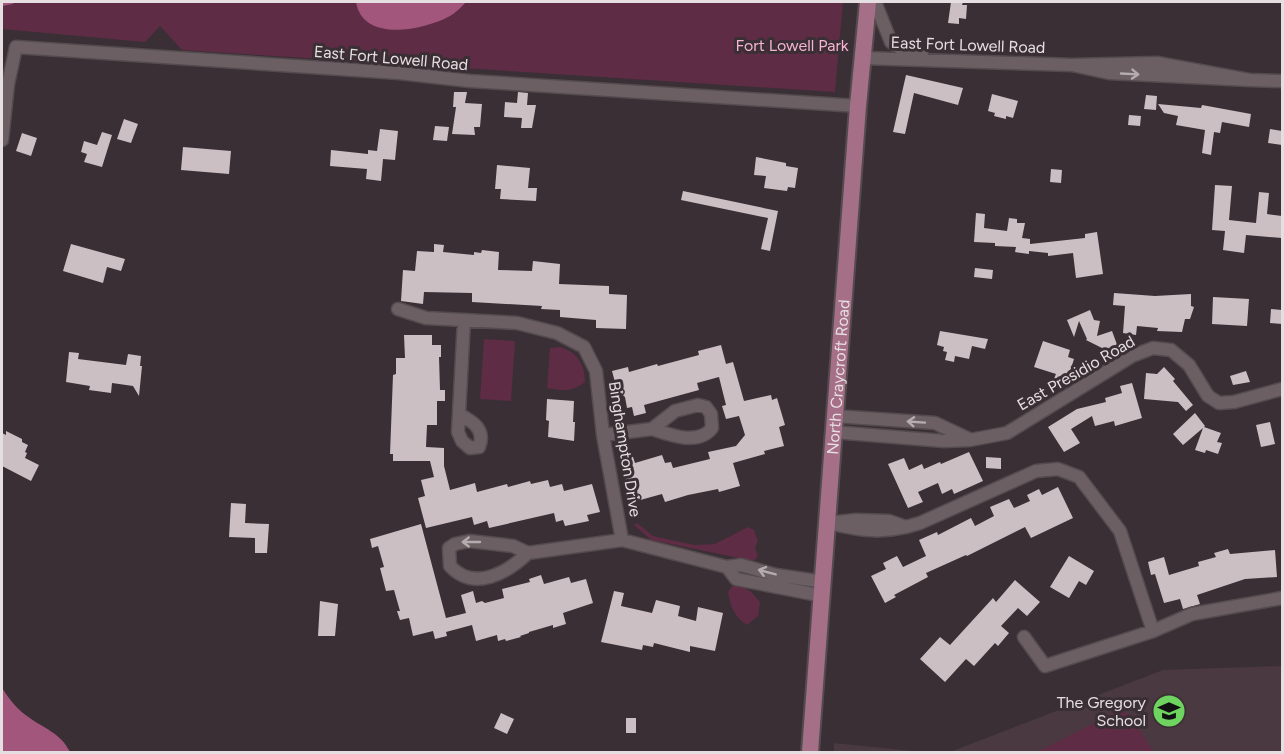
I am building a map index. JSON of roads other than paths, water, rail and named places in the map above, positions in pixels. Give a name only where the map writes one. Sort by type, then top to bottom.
[{"type":"main road","name":"North Craycroft Road","points":[[810,753],[824,589],[858,106],[868,2]]},
{"type":"street","points":[[875,2],[891,42],[903,50],[941,60]]},
{"type":"street","name":"East Fort Lowell Road","points":[[2,140],[8,84],[16,47],[399,73],[470,81],[858,106]]},
{"type":"street","name":"East Fort Lowell Road","points":[[863,58],[1072,65],[1109,73],[1282,81]]},
{"type":"street","name":"Binghampton Drive","points":[[398,309],[426,318],[517,323],[557,333],[584,347],[596,370],[603,435],[622,540]]},
{"type":"street","points":[[459,414],[464,320]]},
{"type":"street","name":"East Presidio Road","points":[[834,424],[935,423],[970,440],[1006,433],[1132,356],[1153,348],[1171,350],[1189,366],[1208,396],[1219,403],[1234,402],[1282,389]]},
{"type":"street","points":[[603,435],[652,429]]},
{"type":"street","points":[[828,523],[857,530],[887,532],[920,523],[1036,471],[1058,469],[1079,477],[1120,531],[1153,631]]},
{"type":"street","points":[[528,553],[513,546],[469,541],[449,548],[450,566],[455,571],[462,576],[489,578],[505,572],[528,553],[622,540],[727,567],[741,565],[824,589]]},
{"type":"street","points":[[1024,637],[1045,666],[1153,631],[1192,614],[1282,598]]},
{"type":"waterway","points":[[2,4],[12,2]]},
{"type":"place","name":"The Gregory School","points":[[1169,711]]},
{"type":"park label","name":"Fort Lowell Park","points":[[792,45]]}]
